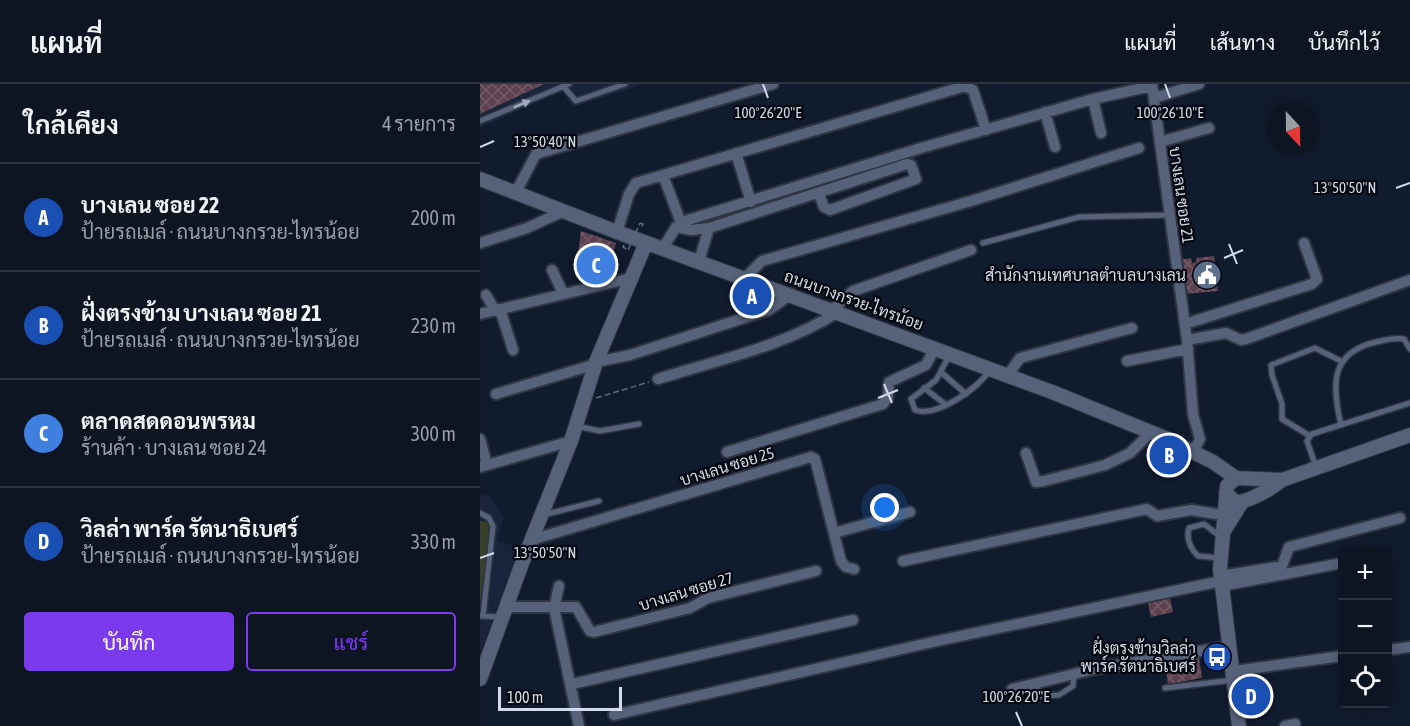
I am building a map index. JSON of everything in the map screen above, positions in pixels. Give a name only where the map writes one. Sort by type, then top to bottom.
[{"type":"main road","name":"ถนนบางกรวย-ไทรน้อย","points":[[480,178],[646,243],[836,310],[1008,375],[1151,432],[1213,462],[1233,484],[1235,502],[1246,500]]},
{"type":"main road","points":[[480,679],[531,540],[571,441],[596,363],[646,243]]},
{"type":"main road","points":[[1246,500],[1272,488],[1282,480],[1410,435]]},
{"type":"main road","points":[[1233,484],[1268,477],[1282,480]]},
{"type":"main road","points":[[1222,535],[1252,489],[1249,482],[1233,484]]},
{"type":"main road","points":[[1233,484],[1222,515],[1220,558],[1239,726]]},
{"type":"street","points":[[516,192],[536,154],[773,84]]},
{"type":"street","points":[[1154,99],[1199,84]]},
{"type":"street","points":[[663,248],[679,225],[1046,112],[1152,85]]},
{"type":"street","name":"บางเลน ซอย 21","points":[[1152,85],[1185,324],[1193,414],[1200,439],[1193,452]]},
{"type":"street","points":[[617,232],[632,186],[736,153],[967,87],[973,90],[986,130]]},
{"type":"street","points":[[1093,99],[1101,133]]},
{"type":"street","points":[[1046,112],[1055,147]]},
{"type":"street","points":[[1160,142],[1209,128]]},
{"type":"street","points":[[745,278],[762,261],[971,201],[1139,148]]},
{"type":"street","points":[[736,153],[751,202]]},
{"type":"street","points":[[663,175],[679,225],[691,230],[709,228],[907,164],[910,165],[915,179],[830,210],[824,207],[819,194]]},
{"type":"street","points":[[480,243],[527,228],[564,211]]},
{"type":"street","points":[[699,261],[709,228]]},
{"type":"street","points":[[1185,324],[1312,284],[1317,279],[1304,243]]},
{"type":"street","points":[[658,379],[787,337],[822,322],[853,291],[971,250]]},
{"type":"street","points":[[552,270],[563,293]]},
{"type":"street","points":[[480,314],[632,278]]},
{"type":"street","points":[[1127,361],[1226,333],[1241,340],[1246,339],[1410,280]]},
{"type":"street","points":[[496,394],[596,363],[630,355],[769,310],[791,294]]},
{"type":"street","points":[[486,295],[498,309],[513,350]]},
{"type":"street","points":[[1008,375],[1020,358],[1132,328]]},
{"type":"street","points":[[728,452],[883,404],[888,398],[889,382],[923,367],[935,348]]},
{"type":"street","points":[[1026,453],[1031,475],[1036,482],[1044,481],[1113,461],[1130,453],[1151,432]]},
{"type":"street","points":[[480,439],[484,466],[571,441]]},
{"type":"street","name":"บางเลน ซอย 25","points":[[531,540],[811,457],[815,459],[841,561],[846,567],[854,569]]},
{"type":"street","points":[[903,561],[1147,509],[1157,516],[1191,510],[1222,515]]},
{"type":"street","points":[[834,533],[910,512]]},
{"type":"street","points":[[614,715],[1282,566],[1289,547],[1400,518]]},
{"type":"street","points":[[1221,581],[1338,564]]},
{"type":"street","name":"บางเลน ซอย 27","points":[[504,612],[576,607],[590,631],[594,632],[690,608],[708,598],[816,571]]},
{"type":"street","points":[[559,586],[554,608],[572,684],[579,726]]},
{"type":"street","points":[[572,684],[852,620]]},
{"type":"street","points":[[1012,689],[1074,674],[1230,646]]},
{"type":"street","points":[[1392,649],[1410,647]]},
{"type":"street","points":[[1234,676],[1338,657]]},
{"type":"lane","points":[[480,121],[566,85],[576,101],[625,84]]},
{"type":"lane","points":[[983,243],[1079,217],[1170,215]]},
{"type":"lane","points":[[1341,425],[1334,386],[1343,362],[1361,346],[1397,338],[1404,339],[1410,349]]},
{"type":"lane","points":[[1310,436],[1282,419],[1282,404],[1271,365],[1315,348],[1343,362]]},
{"type":"lane","points":[[950,354],[942,373],[911,399],[915,410],[928,411],[966,394],[984,379],[991,369]]},
{"type":"lane","points":[[942,373],[966,394]]},
{"type":"lane","points":[[924,388],[945,404]]},
{"type":"lane","points":[[1317,468],[1307,441],[1310,436],[1410,403]]},
{"type":"lane","points":[[575,426],[600,431],[639,424]]},
{"type":"lane","points":[[542,515],[599,501]]},
{"type":"lane","points":[[480,513],[489,518],[493,526],[482,616],[504,612]]},
{"type":"lane","points":[[1220,558],[1198,555],[1190,547],[1187,533],[1189,528],[1204,524],[1222,535]]},
{"type":"lane","points":[[1035,684],[1041,696],[1059,695],[1073,686],[1074,674]]},
{"type":"lane","points":[[1165,688],[1234,676]]},
{"type":"path","points":[[628,250],[640,223]]},
{"type":"path","points":[[584,402],[658,379]]},
{"type":"shaded area","points":[[480,84],[642,85],[572,107],[564,90],[480,128]]},
{"type":"shaded area","points":[[488,494],[504,517],[497,541],[519,547],[480,653],[480,496]]},
{"type":"green space","points":[[480,521],[489,522],[486,602],[480,602]]},
{"type":"building","points":[[480,84],[544,84],[480,114]]},
{"type":"building","points":[[581,231],[616,243],[606,277],[588,281],[578,254]]},
{"type":"building","points":[[1214,256],[1218,291],[1184,294],[1179,260],[1191,258],[1192,263],[1196,262],[1199,283],[1196,258]]},
{"type":"building","points":[[1170,598],[1173,612],[1151,617],[1148,603]]},
{"type":"building","points":[[1199,658],[1202,678],[1168,684],[1165,663]]},
{"type":"place","name":"ตลาดสดดอนพรหม","points":[[596,265]]},
{"type":"place","name":"สำนักงานเทศบาลตำบลบางเลน","points":[[1207,275]]},
{"type":"place","name":"บางเลน ซอย 22","points":[[752,296]]},
{"type":"place","name":"ฝั่งตรงข้าม บางเลน ซอย 21","points":[[1169,455]]},
{"type":"place","name":"ฝั่งตรงข้ามวิลล่า พาร์ค รัตนาธิเบศร์","points":[[1217,657]]},
{"type":"place","name":"วิลล่า พาร์ค รัตนาธิเบศร์","points":[[1251,696]]}]
